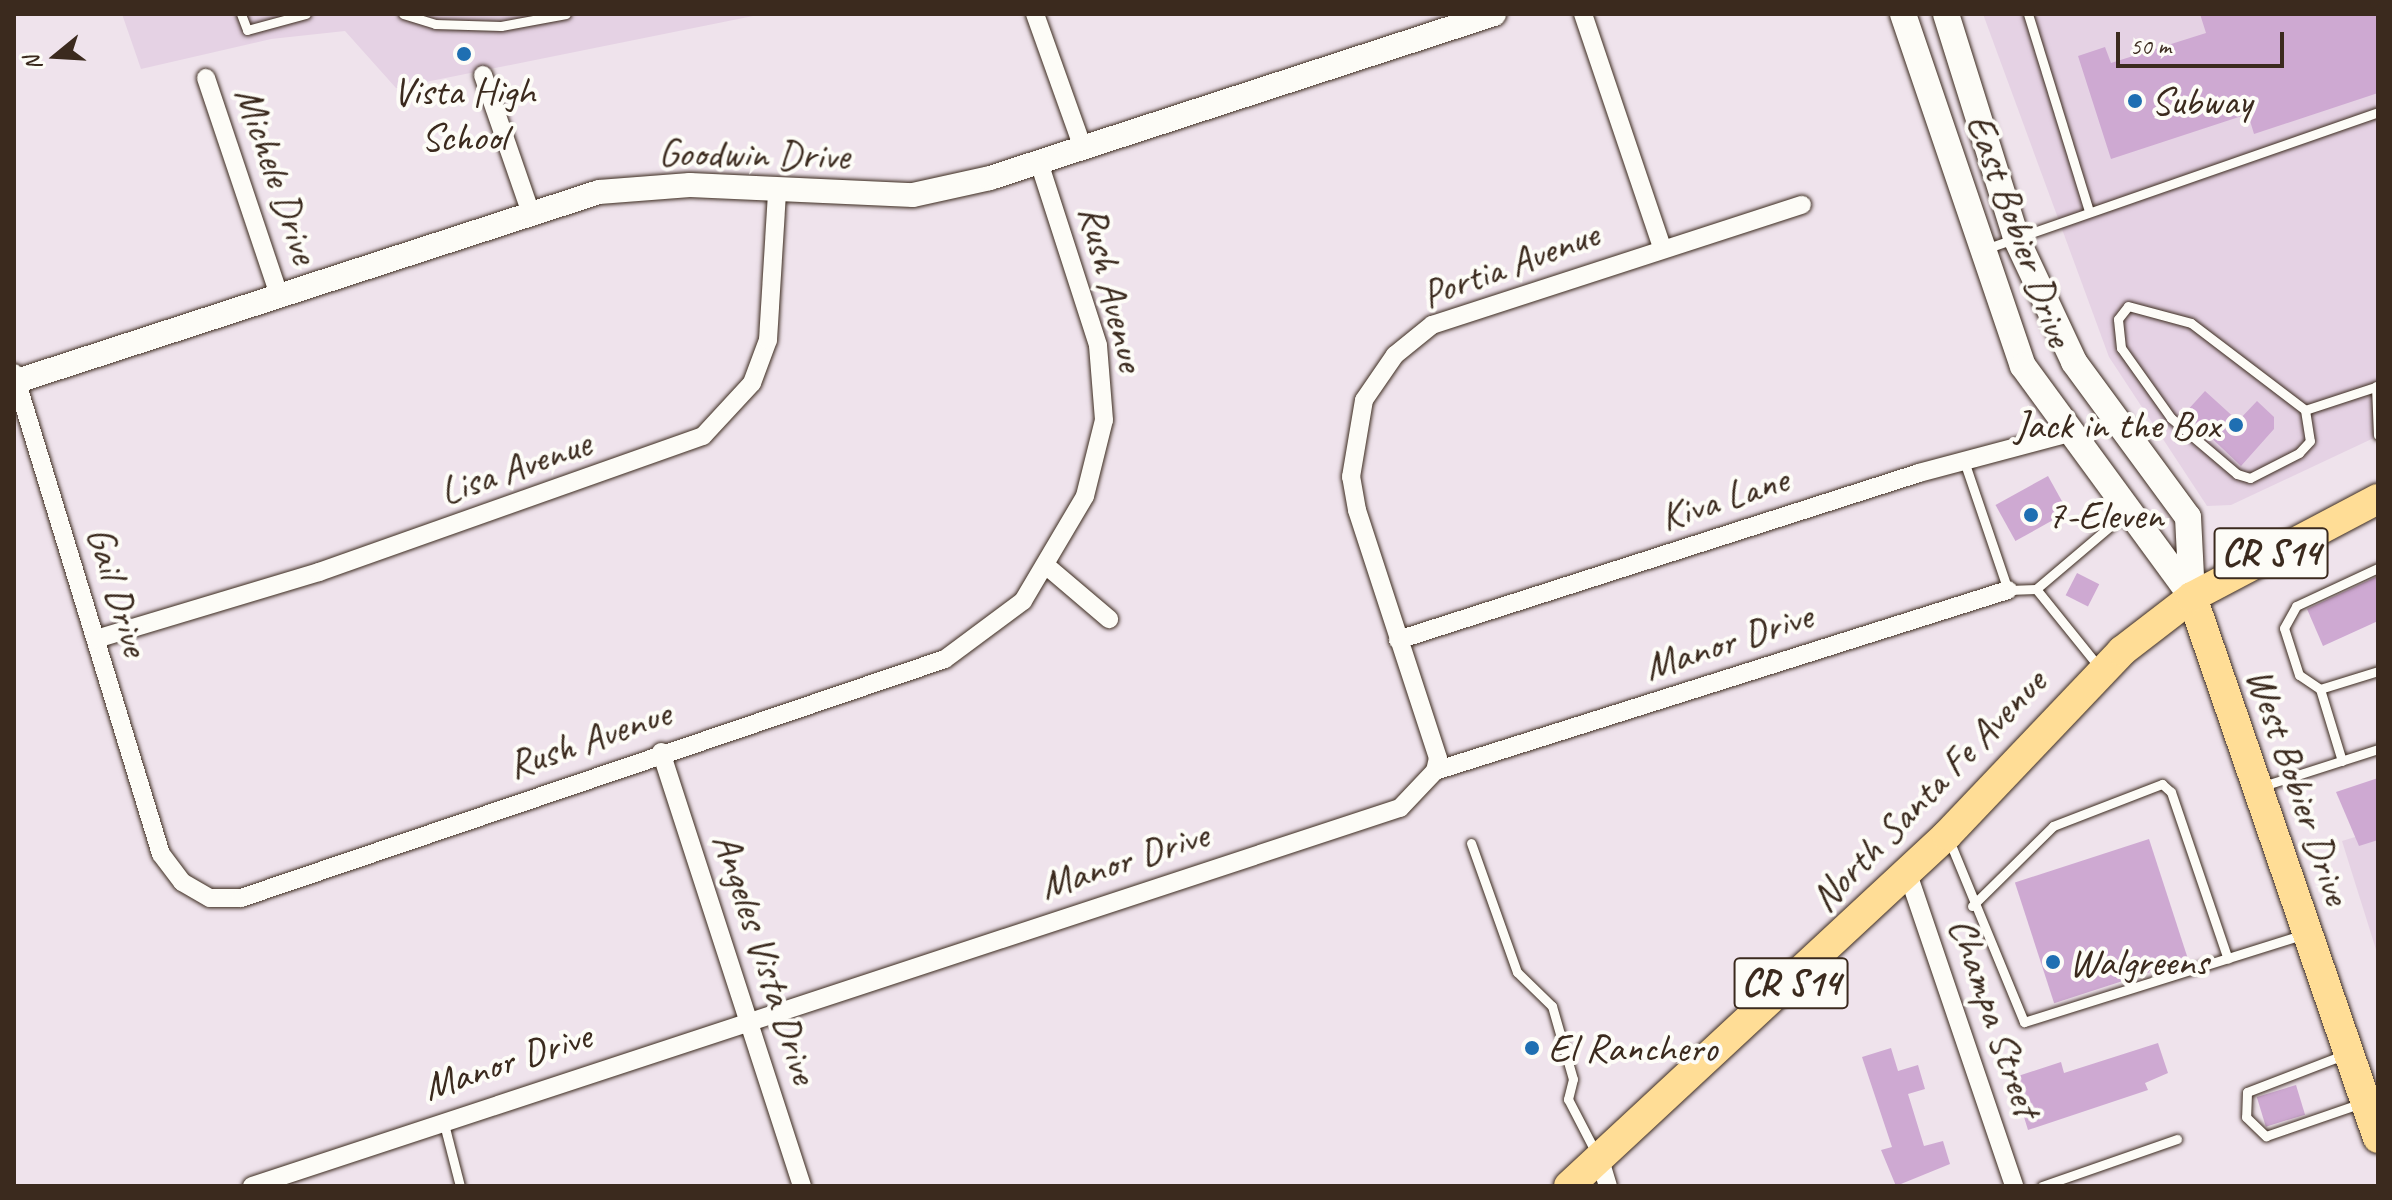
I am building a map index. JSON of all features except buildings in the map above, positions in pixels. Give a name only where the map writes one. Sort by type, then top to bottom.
[{"type":"main road","name":"East Bobier Drive","points":[[1903,14],[2023,366],[2192,597]]},
{"type":"main road","name":"East Bobier Drive","points":[[1946,14],[2016,238],[2074,362],[2188,517],[2192,597]]},
{"type":"main road","name":"North Santa Fe Avenue","points":[[1569,1186],[1604,1173],[1907,871],[1947,835],[2101,671],[2192,597],[2378,499]]},
{"type":"main road","name":"West Bobier Drive","points":[[2192,597],[2260,787],[2378,1138]]},
{"type":"street","points":[[1035,14],[1083,148]]},
{"type":"street","name":"Goodwin Drive","points":[[15,379],[599,192],[690,185],[777,194],[913,195],[1039,162],[1494,14]]},
{"type":"street","points":[[1583,14],[1662,248]]},
{"type":"street","points":[[483,75],[531,214]]},
{"type":"street","name":"Michele Drive","points":[[206,78],[279,295]]},
{"type":"street","name":"Rush Avenue","points":[[154,831],[182,882],[210,898],[241,898],[661,752],[945,659],[1023,601],[1049,568],[1085,496],[1104,420],[1098,345],[1039,162]]},
{"type":"street","name":"Lisa Avenue","points":[[96,639],[319,572],[703,436],[752,383],[768,340],[777,194]]},
{"type":"street","name":"Portia Avenue","points":[[1435,771],[1438,758],[1398,640],[1351,477],[1364,400],[1395,355],[1432,325],[1802,205]]},
{"type":"street","name":"Gail Drive","points":[[15,379],[154,831]]},
{"type":"street","name":"Kiva Lane","points":[[1398,640],[1964,461],[2073,432]]},
{"type":"street","points":[[1049,568],[1109,619]]},
{"type":"street","name":"Manor Drive","points":[[252,1186],[748,1019],[1400,808],[1435,771],[2008,590]]},
{"type":"street","name":"Angeles Vista Drive","points":[[661,752],[802,1186]]},
{"type":"street","name":"Champa Street","points":[[1907,871],[2014,1186]]},
{"type":"lane","points":[[241,14],[247,30],[306,14]]},
{"type":"lane","points":[[403,14],[459,25],[566,14]]},
{"type":"lane","points":[[2028,14],[2088,208]]},
{"type":"lane","points":[[1982,250],[2088,208],[2378,112]]},
{"type":"lane","points":[[2128,306],[2191,323],[2305,410],[2310,441],[2299,453],[2250,478],[2237,474],[2171,418],[2121,348],[2118,319],[2128,306]]},
{"type":"lane","points":[[2305,410],[2377,387],[2378,435]]},
{"type":"lane","points":[[1964,461],[2008,590],[2036,589],[2128,511]]},
{"type":"lane","points":[[2342,761],[2320,689],[2299,675],[2286,639],[2289,616],[2304,601],[2378,568]]},
{"type":"lane","points":[[2036,589],[2101,671]]},
{"type":"lane","points":[[2320,689],[2378,671]]},
{"type":"lane","points":[[2260,787],[2378,749]]},
{"type":"lane","points":[[1972,906],[2053,826],[2162,784],[2171,792],[2228,959]]},
{"type":"lane","points":[[1947,835],[1972,906],[2024,1022],[2309,933]]},
{"type":"lane","points":[[1471,843],[1517,972],[1552,1006],[1573,1079],[1568,1099],[1604,1173]]},
{"type":"lane","points":[[2349,1052],[2247,1092],[2246,1117],[2266,1136],[2366,1102]]},
{"type":"lane","points":[[443,1120],[460,1186]]},
{"type":"lane","points":[[2042,1186],[2177,1139]]},
{"type":"shaded area","name":"Vista High School","points":[[122,14],[763,14],[396,88],[345,31],[271,39],[141,69]]},
{"type":"shaded area","points":[[1983,14],[2378,14],[2378,436],[2231,505],[2207,506],[2109,357]]},
{"type":"shaded area","points":[[2378,830],[2378,956],[2342,841]]},
{"type":"place","name":"Vista High School","points":[[464,54]]},
{"type":"place","name":"Subway","points":[[2135,101]]},
{"type":"place","name":"Jack in the Box","points":[[2236,425]]},
{"type":"place","name":"7-Eleven","points":[[2031,515]]},
{"type":"place","name":"Walgreens","points":[[2053,962]]},
{"type":"place","name":"El Ranchero","points":[[1532,1048]]}]
